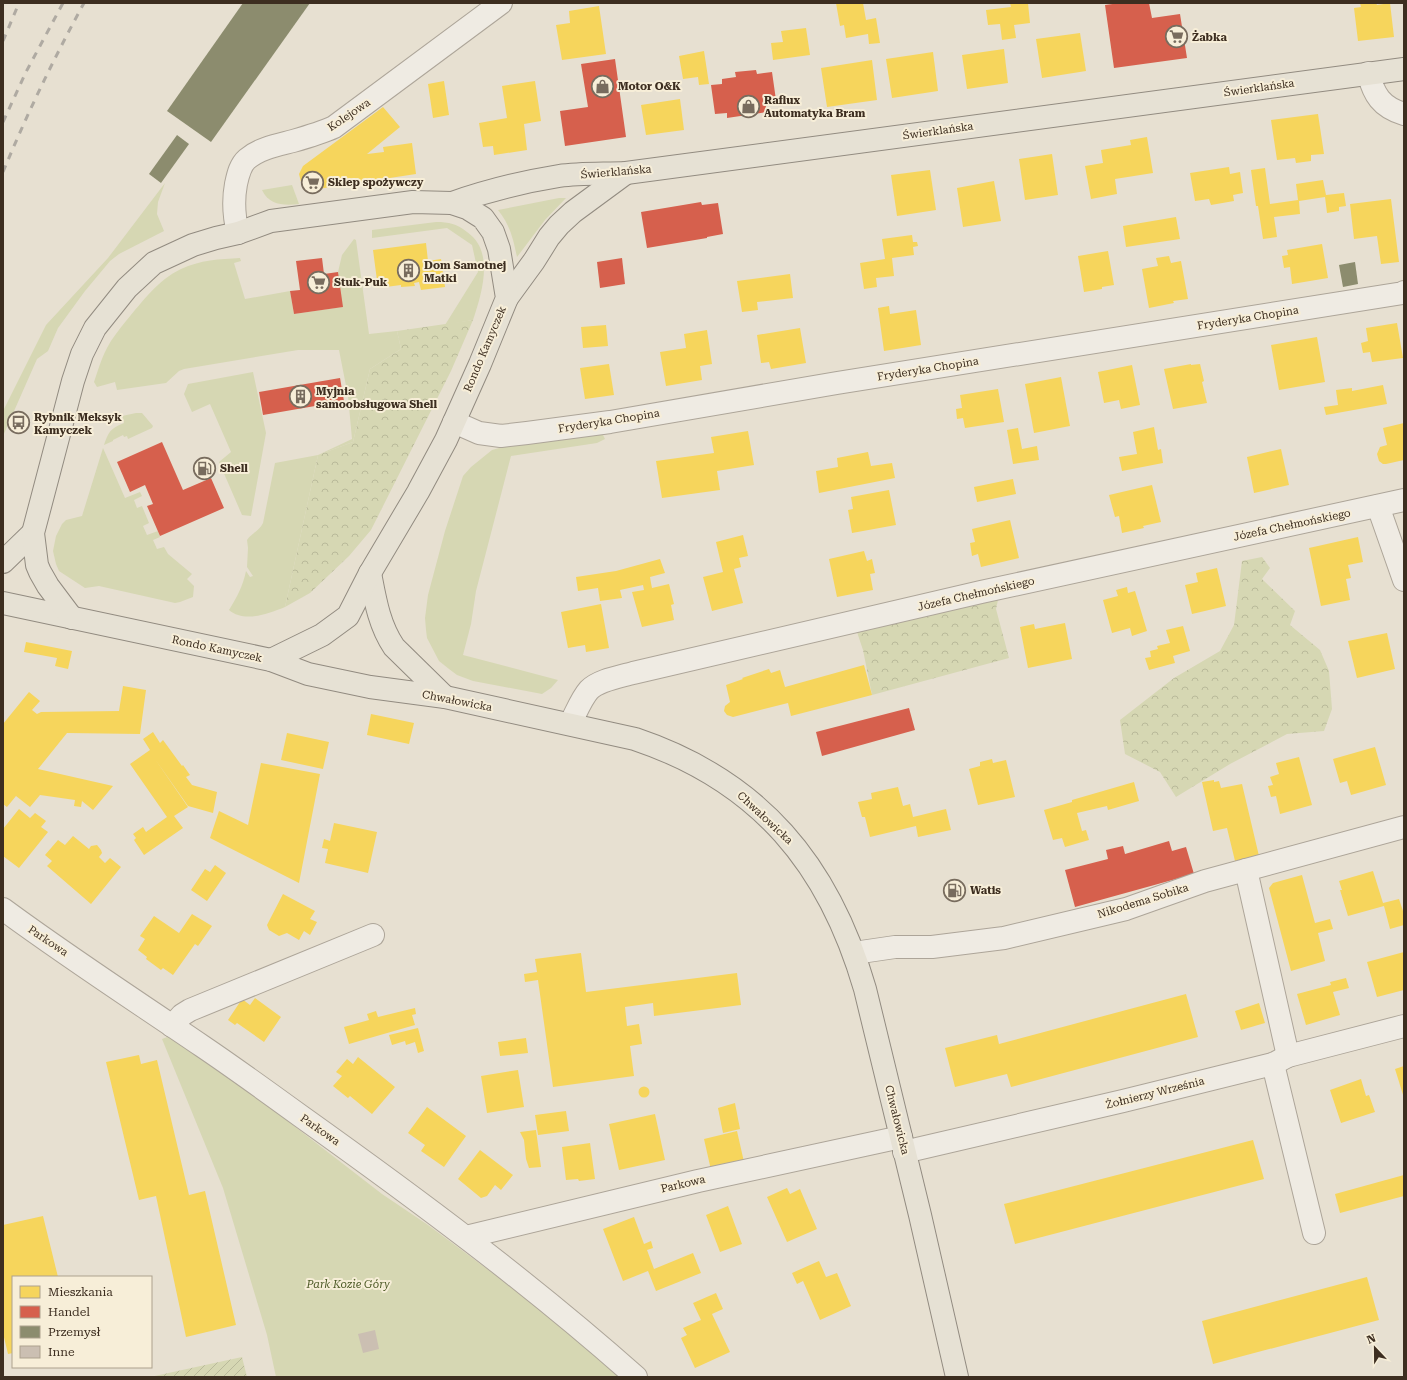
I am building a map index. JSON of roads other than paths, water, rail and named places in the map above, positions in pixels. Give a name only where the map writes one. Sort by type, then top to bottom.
[{"type":"main road","name":"Świerklańska","points":[[452,203],[483,193],[560,176],[626,173],[1404,69]]},
{"type":"main road","points":[[507,298],[559,225],[573,212],[626,173]]},
{"type":"main road","name":"Rondo Kamyczek","points":[[413,202],[452,203],[476,213],[483,218],[491,228],[499,249],[507,298],[454,422],[418,492],[370,573],[348,616],[322,635],[271,660],[72,618],[48,586],[40,572],[37,564],[33,533],[77,367],[82,354],[95,328],[128,288],[154,263],[193,245],[238,233],[271,221],[413,202]]},
{"type":"main road","points":[[3,562],[33,533]]},
{"type":"main road","points":[[370,573],[380,620],[388,639],[394,647],[445,697]]},
{"type":"main road","points":[[3,603],[72,618]]},
{"type":"main road","name":"Chwałowicka","points":[[271,660],[308,674],[370,687],[445,697],[635,739],[653,745],[700,768],[737,791],[776,826],[794,845],[809,865],[830,900],[854,953],[865,989],[939,1295],[957,1377]]},
{"type":"street","name":"Kolejowa","points":[[238,233],[234,210],[236,187],[239,172],[247,159],[265,149],[308,137],[334,127],[501,3]]},
{"type":"street","points":[[1368,73],[1371,86],[1380,100],[1388,108],[1404,114]]},
{"type":"street","name":"Fryderyka Chopina","points":[[454,422],[479,433],[488,435],[501,436],[527,434],[1404,292]]},
{"type":"street","name":"Józefa Chełmońskiego","points":[[570,724],[590,689],[606,681],[633,673],[981,592],[1404,500]]},
{"type":"street","points":[[1378,506],[1404,580]]},
{"type":"street","name":"Nikodema Sobika","points":[[854,953],[895,947],[932,947],[1004,938],[1126,909],[1205,881],[1404,827]]},
{"type":"street","points":[[1246,870],[1280,1060],[1314,1233]]},
{"type":"street","name":"Parkowa","points":[[3,909],[31,930],[202,1046],[396,1184],[466,1236],[587,1333],[636,1377]]},
{"type":"street","points":[[172,1026],[182,1015],[190,1010],[373,936]]},
{"type":"street","name":"Żołnierzy Września","points":[[902,1144],[1110,1104],[1404,1026]]},
{"type":"street","name":"Parkowa","points":[[466,1236],[698,1181],[902,1144]]},
{"type":"railway","points":[[3,41],[19,3]]},
{"type":"railway","points":[[3,122],[26,72],[63,3]]},
{"type":"railway","points":[[3,172],[41,86],[84,3]]},
{"type":"place","name":"Żabka","points":[[1176,37]]},
{"type":"place","name":"Motor O&K","points":[[602,86]]},
{"type":"place","name":"Raflux Automatyka Bram","points":[[748,106]]},
{"type":"place","name":"Sklep spożywczy","points":[[313,182]]},
{"type":"place","name":"Dom Samotnej Matki","points":[[409,271]]},
{"type":"place","name":"Stuk-Puk","points":[[319,282]]},
{"type":"place","name":"Myjnia samoobsługowa Shell","points":[[301,397]]},
{"type":"place","name":"Rybnik Meksyk Kamyczek","points":[[19,423]]},
{"type":"place","name":"Shell","points":[[205,468]]},
{"type":"place","name":"Watis","points":[[954,890]]},
{"type":"park label","name":"Park Kozie Góry","points":[[348,1284]]}]
